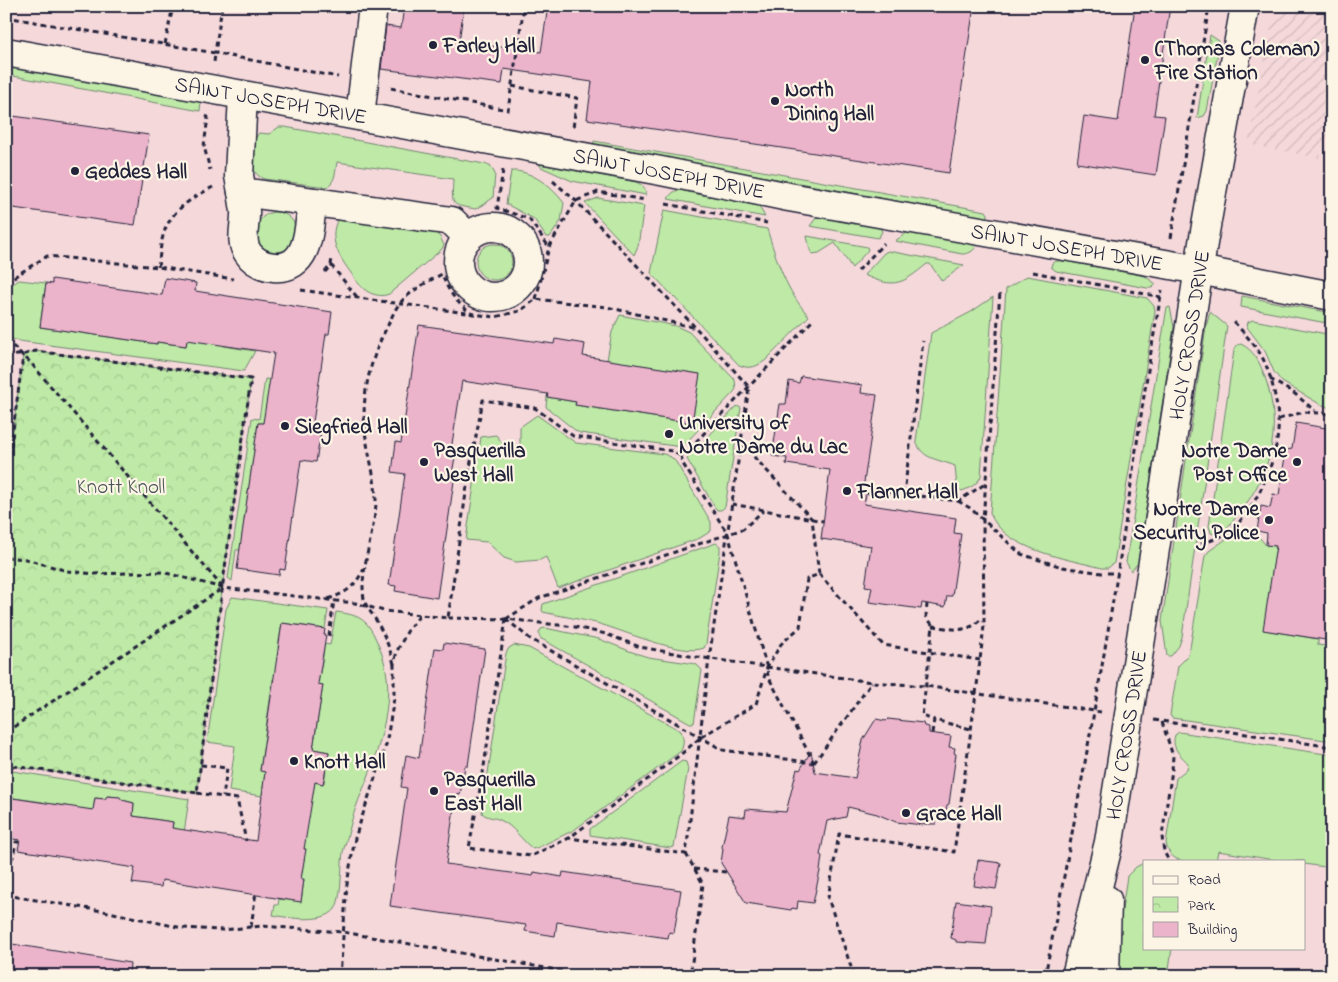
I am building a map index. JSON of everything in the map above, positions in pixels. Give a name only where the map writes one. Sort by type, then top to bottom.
[{"type":"street","points":[[360,116],[373,6]]},
{"type":"street","name":"HOLY CROSS DRIVE","points":[[1076,976],[1109,842],[1198,270],[1245,6]]},
{"type":"street","name":"SAINT JOSEPH DRIVE","points":[[6,52],[661,171],[808,200],[1332,296]]},
{"type":"street","points":[[244,96],[239,176],[245,211],[243,239],[247,252],[257,262],[275,267],[292,264],[305,250],[312,202]]},
{"type":"street","points":[[242,192],[452,221],[468,237]]},
{"type":"street","name":"HOLY CROSS DRIVE","points":[[1105,976],[1109,842]]},
{"type":"path","points":[[165,44],[173,6]]},
{"type":"path","points":[[1171,241],[1209,6]]},
{"type":"path","points":[[6,17],[215,54]]},
{"type":"path","points":[[512,86],[577,98],[572,134]]},
{"type":"path","points":[[198,115],[208,117],[204,146],[212,178]]},
{"type":"path","points":[[504,162],[497,208],[530,219],[549,247]]},
{"type":"path","points":[[549,179],[576,201],[749,387]]},
{"type":"path","points":[[158,267],[163,235],[171,218],[187,200],[214,186],[215,194]]},
{"type":"path","points":[[536,299],[549,247],[576,201],[598,192],[645,200]]},
{"type":"path","points":[[666,204],[767,223]]},
{"type":"path","points":[[858,271],[884,243]]},
{"type":"path","points":[[6,282],[47,256],[158,267],[238,280]]},
{"type":"path","points":[[331,265],[358,298]]},
{"type":"path","points":[[1033,272],[1161,297]]},
{"type":"path","points":[[394,664],[388,642],[366,606],[364,592],[366,565],[376,500],[375,481],[365,430],[364,414],[371,364],[379,342],[399,304],[421,286],[442,274],[447,288],[454,299],[473,314]]},
{"type":"path","points":[[297,290],[496,317],[520,310],[536,299],[607,307],[696,328]]},
{"type":"path","points":[[1045,976],[1073,832],[1118,573],[1162,290]]},
{"type":"path","points":[[853,976],[828,898],[839,834],[954,852],[976,694],[984,617],[983,520],[1000,292]]},
{"type":"path","points":[[680,456],[687,451],[813,320]]},
{"type":"path","points":[[1201,544],[1219,538],[1232,528],[1258,495],[1271,466],[1277,438],[1276,398],[1265,363],[1251,341],[1232,320]]},
{"type":"path","points":[[6,340],[23,355],[223,588]]},
{"type":"path","points":[[904,494],[923,341]]},
{"type":"path","points":[[6,355],[23,355],[35,351],[251,379],[197,793]]},
{"type":"path","points":[[6,482],[23,355]]},
{"type":"path","points":[[1270,378],[1295,394],[1315,411]]},
{"type":"path","points":[[690,976],[703,884],[686,854],[709,659],[749,387]]},
{"type":"path","points":[[448,618],[469,472],[483,400],[535,408],[573,436],[672,451],[680,456],[683,464],[728,534],[768,676],[814,763]]},
{"type":"path","points":[[1278,419],[1304,412],[1315,411],[1332,414]]},
{"type":"path","points":[[741,443],[812,519],[819,574],[883,645],[980,660]]},
{"type":"path","points":[[958,501],[986,484]]},
{"type":"path","points":[[867,493],[904,494],[958,501],[970,508],[1021,554],[1062,567],[1102,573],[1118,573]]},
{"type":"path","points":[[732,504],[823,521]]},
{"type":"path","points":[[764,510],[743,530],[539,598],[506,619],[483,772],[468,848],[531,856],[569,838],[680,756],[701,738],[756,704],[767,668],[781,644],[800,627],[807,580],[819,574]]},
{"type":"path","points":[[6,557],[26,559],[67,571],[94,574],[162,572],[223,588],[328,599],[384,611],[448,618],[506,619],[575,627],[606,634],[640,647],[709,659],[872,682],[925,686],[1332,747]]},
{"type":"path","points":[[328,599],[341,595],[351,589],[358,581],[366,565]]},
{"type":"path","points":[[6,732],[223,588]]},
{"type":"path","points":[[329,636],[334,600]]},
{"type":"path","points":[[927,604],[926,616],[933,626],[922,716],[971,729]]},
{"type":"path","points":[[340,976],[347,884],[355,838],[386,745],[394,698],[394,664],[397,651],[408,630],[420,615]]},
{"type":"path","points":[[933,626],[965,630],[977,625],[984,617]]},
{"type":"path","points":[[506,619],[529,638],[723,750],[814,763]]},
{"type":"path","points":[[814,763],[872,682]]},
{"type":"path","points":[[932,733],[934,720]]},
{"type":"path","points":[[1162,722],[1173,756],[1162,836],[1163,847],[1169,860]]},
{"type":"path","points":[[6,765],[237,799],[246,841]]},
{"type":"path","points":[[201,765],[228,768],[223,797]]},
{"type":"path","points":[[569,838],[686,854]]},
{"type":"path","points":[[6,868],[13,857],[16,842],[19,842]]},
{"type":"path","points":[[694,869],[726,872]]},
{"type":"path","points":[[252,927],[256,892]]},
{"type":"path","points":[[6,895],[109,912],[182,928],[222,930],[261,926],[343,932],[562,971],[571,976]]},
{"type":"shaded area","name":"University of Notre Dame du Lac","points":[[6,6],[1332,6],[1332,976],[6,976]]},
{"type":"shaded area","points":[[1275,6],[1332,6],[1332,141],[1323,140],[1319,158],[1248,144]]},
{"type":"green space","points":[[1210,35],[1219,41],[1219,47],[1207,111],[1204,116],[1197,118]]},
{"type":"green space","points":[[10,67],[201,101],[200,111],[8,75],[7,69]]},
{"type":"green space","points":[[279,127],[490,165],[495,174],[493,198],[476,209],[461,206],[457,205],[453,199],[453,179],[337,162],[334,179],[327,187],[264,179],[258,176],[252,165],[253,144],[259,133],[269,134]]},
{"type":"green space","points":[[594,141],[986,211],[988,218],[593,145]]},
{"type":"green space","points":[[539,164],[636,182],[644,187],[646,195],[572,181],[541,167]]},
{"type":"green space","points":[[511,171],[519,171],[534,176],[554,191],[564,203],[561,221],[550,237],[546,237],[534,219],[506,204]]},
{"type":"green space","points":[[680,190],[759,206],[765,217],[668,199],[670,195]]},
{"type":"green space","points":[[598,198],[644,206],[638,246],[634,255],[585,203]]},
{"type":"green space","points":[[664,210],[767,229],[788,286],[809,316],[766,360],[757,366],[739,365],[651,273]]},
{"type":"green space","points":[[272,212],[280,212],[287,215],[293,221],[296,232],[293,243],[287,249],[280,252],[272,252],[265,249],[259,243],[256,236],[256,228],[259,221],[265,215]]},
{"type":"green space","points":[[820,216],[880,227],[882,232],[878,238],[810,226]]},
{"type":"green space","points":[[338,219],[436,233],[444,245],[442,249],[389,294],[375,295],[369,293],[361,286],[339,255],[334,241],[335,226]]},
{"type":"green space","points":[[908,232],[977,245],[971,252],[962,254],[895,241]]},
{"type":"green space","points":[[807,236],[867,247],[868,250],[852,268],[835,243],[819,253],[812,254]]},
{"type":"green space","points":[[494,244],[501,245],[507,249],[511,255],[511,269],[507,275],[501,279],[494,280],[487,279],[481,275],[477,269],[476,262],[477,255],[481,249],[487,245]]},
{"type":"green space","points":[[888,251],[964,265],[942,281],[930,264],[898,282],[883,282],[864,275]]},
{"type":"green space","points":[[1057,261],[1145,276],[1156,284],[1152,288],[1147,288],[1056,271],[1051,267],[1052,263]]},
{"type":"green space","points":[[1027,276],[1147,298],[1154,306],[1155,311],[1114,563],[1108,568],[1038,551],[1009,536],[997,526],[990,513],[1006,289]]},
{"type":"green space","points":[[19,280],[46,283],[40,327],[157,344],[157,342],[186,346],[188,337],[224,342],[224,346],[255,351],[244,371],[12,339],[6,334],[6,288]]},
{"type":"green space","points":[[1242,296],[1332,313],[1332,324],[1241,307]]},
{"type":"green space","points":[[993,297],[981,476],[968,489],[962,491],[957,488],[955,466],[932,458],[922,452],[916,441],[931,333],[971,312]]},
{"type":"green space","points":[[1170,307],[1174,327],[1138,563],[1131,571],[1126,562],[1166,313],[1167,308]]},
{"type":"green space","points":[[1210,312],[1227,326],[1182,637],[1179,646],[1171,656],[1167,656],[1162,621],[1206,327]]},
{"type":"green space","points":[[620,315],[676,326],[689,332],[735,380],[736,389],[733,393],[682,447],[580,433],[546,407],[547,397],[576,402],[575,405],[692,423],[699,374],[607,360],[612,332]]},
{"type":"green space","points":[[1253,320],[1332,335],[1332,409],[1282,382],[1274,372],[1265,351],[1247,327],[1248,322]]},
{"type":"green space","points":[[1241,344],[1250,350],[1256,358],[1265,377],[1271,397],[1273,435],[1270,454],[1256,489],[1228,527],[1220,533],[1214,534],[1211,533],[1209,526],[1234,350],[1237,345]]},
{"type":"green space","name":"Knott Knoll","points":[[35,351],[251,379],[197,793],[6,765],[6,482],[23,355]]},
{"type":"green space","points":[[265,379],[274,380],[263,423],[258,423],[240,550],[236,550],[232,581],[228,578],[252,418],[259,419]]},
{"type":"green space","points":[[737,406],[741,408],[725,507],[717,510],[687,459]]},
{"type":"green space","points":[[537,415],[576,443],[664,454],[671,457],[676,462],[711,522],[711,531],[700,538],[558,588],[546,557],[540,560],[516,562],[504,558],[487,542],[466,540],[481,437],[496,435],[507,449],[520,444],[520,427]]},
{"type":"green space","points":[[1236,532],[1258,536],[1266,545],[1276,546],[1264,630],[1318,639],[1318,645],[1332,647],[1332,741],[1172,718],[1170,715],[1178,666],[1187,657],[1190,648],[1205,556],[1209,551]]},
{"type":"green space","points":[[716,543],[720,546],[720,552],[704,648],[694,650],[666,646],[596,623],[543,612],[542,610],[543,604]]},
{"type":"green space","points":[[232,597],[328,610],[325,629],[282,623],[278,648],[282,650],[278,679],[273,679],[260,770],[265,772],[262,796],[229,791],[235,746],[207,742],[226,609]]},
{"type":"green space","points":[[336,612],[352,615],[363,620],[371,629],[378,644],[383,657],[388,684],[384,724],[374,761],[356,808],[344,849],[340,890],[335,909],[323,917],[306,919],[273,915],[275,905],[278,905],[279,899],[301,901],[304,880],[301,879],[305,849],[301,848],[315,782],[324,783],[329,752],[313,749],[323,685],[318,684],[325,644],[330,645]]},
{"type":"green space","points":[[545,628],[599,639],[648,657],[696,664],[702,670],[694,723],[690,723],[540,638],[539,633],[541,629]]},
{"type":"green space","points":[[514,645],[529,648],[681,731],[683,739],[681,751],[574,830],[533,849],[505,823],[482,813],[506,653]]},
{"type":"green space","points":[[1179,732],[1332,755],[1332,868],[1306,864],[1306,860],[1275,860],[1218,851],[1216,860],[1178,860],[1173,856],[1168,851],[1166,843],[1176,778],[1187,769],[1188,763],[1175,747],[1175,735]]},
{"type":"green space","points":[[682,761],[686,762],[688,769],[674,847],[670,848],[590,835],[590,829]]},
{"type":"green space","points":[[6,770],[189,799],[184,833],[172,831],[173,822],[133,816],[134,803],[122,800],[119,797],[95,798],[93,810],[43,807],[43,802],[6,797]]},
{"type":"green space","points":[[1143,864],[1143,950],[1172,950],[1168,976],[1112,976],[1127,876],[1136,867]]},
{"type":"building","name":"North Dining Hall","points":[[404,6],[464,6],[459,42],[541,52],[548,6],[974,6],[949,173],[587,119],[592,82],[504,69],[502,84],[381,69],[386,26],[401,28]]},
{"type":"building","name":"(Thomas Coleman) Fire Station","points":[[1135,6],[1170,6],[1154,115],[1165,116],[1156,175],[1077,163],[1084,116],[1118,121]]},
{"type":"building","name":"Geddes Hall","points":[[6,115],[149,135],[135,225],[6,207]]},
{"type":"building","name":"Siegfried Hall","points":[[165,278],[196,283],[195,291],[332,312],[329,334],[326,334],[312,429],[321,431],[316,462],[301,460],[285,570],[280,569],[279,575],[237,569],[258,423],[263,423],[274,353],[187,340],[186,346],[157,342],[157,344],[40,327],[46,283],[52,284],[52,279],[162,295]]},
{"type":"building","name":"Pasquerilla West Hall","points":[[419,325],[554,344],[555,339],[585,344],[583,356],[700,374],[692,423],[575,405],[576,402],[547,397],[548,394],[462,381],[451,450],[456,451],[451,480],[454,481],[437,598],[395,591],[396,586],[389,585],[405,474],[392,472],[396,442],[401,443]]},
{"type":"building","name":"Flanner Hall","points":[[801,376],[862,385],[861,393],[877,395],[863,489],[867,490],[864,504],[956,518],[954,533],[961,534],[952,596],[947,596],[945,607],[922,603],[921,609],[869,602],[872,587],[865,586],[871,546],[821,539],[830,470],[786,464],[787,458],[772,456],[780,404],[786,404],[789,381],[799,383]]},
{"type":"building","points":[[1296,423],[1332,429],[1332,641],[1263,630],[1276,546],[1266,545],[1267,533],[1257,531],[1261,506],[1270,508],[1273,494],[1279,495],[1286,450],[1292,449]]},
{"type":"building","name":"Knott Hall","points":[[282,623],[325,629],[324,635],[326,635],[318,684],[323,685],[313,749],[329,752],[323,784],[315,782],[304,849],[306,849],[301,879],[304,879],[301,902],[162,880],[161,887],[132,883],[135,868],[18,850],[20,840],[6,838],[6,797],[93,810],[95,798],[105,799],[107,796],[120,797],[122,800],[134,803],[133,816],[173,822],[172,828],[256,841],[265,772],[260,771]]},
{"type":"building","name":"Pasquerilla East Hall","points":[[444,643],[485,649],[468,766],[465,766],[460,795],[456,794],[446,864],[533,876],[534,872],[562,877],[563,872],[681,890],[674,933],[669,932],[668,938],[557,922],[555,936],[525,931],[526,925],[390,906],[407,788],[401,787],[406,755],[419,758],[435,648],[443,649]]},
{"type":"building","name":"Grace Hall","points":[[876,719],[923,723],[924,726],[929,727],[929,733],[951,736],[949,747],[955,748],[954,753],[956,754],[949,804],[946,811],[938,810],[936,824],[923,825],[896,822],[877,814],[848,807],[846,817],[827,821],[820,855],[822,856],[820,871],[813,903],[798,901],[797,909],[792,908],[791,910],[746,903],[721,863],[722,847],[729,815],[745,817],[746,809],[786,812],[797,769],[800,770],[811,751],[815,772],[855,778],[863,740]]},
{"type":"building","points":[[978,860],[1001,863],[996,889],[974,886]]},
{"type":"building","points":[[956,901],[991,906],[986,944],[956,942],[956,940],[951,938]]},
{"type":"building","points":[[6,943],[130,963],[129,976],[6,976]]},
{"type":"place","name":"Farley Hall","points":[[433,45]]},
{"type":"place","name":"(Thomas Coleman) Fire Station","points":[[1145,60]]},
{"type":"place","name":"North Dining Hall","points":[[775,101]]},
{"type":"place","name":"Geddes Hall","points":[[75,171]]},
{"type":"place","name":"Siegfried Hall","points":[[285,426]]},
{"type":"place","name":"University of Notre Dame du Lac","points":[[669,434]]},
{"type":"place","name":"Pasquerilla West Hall","points":[[424,462]]},
{"type":"place","name":"Notre Dame Post Office","points":[[1297,462]]},
{"type":"place","name":"Flanner Hall","points":[[847,491]]},
{"type":"place","name":"Notre Dame Security Police","points":[[1269,520]]},
{"type":"place","name":"Knott Hall","points":[[294,761]]},
{"type":"place","name":"Pasquerilla East Hall","points":[[434,791]]},
{"type":"place","name":"Grace Hall","points":[[906,813]]}]
